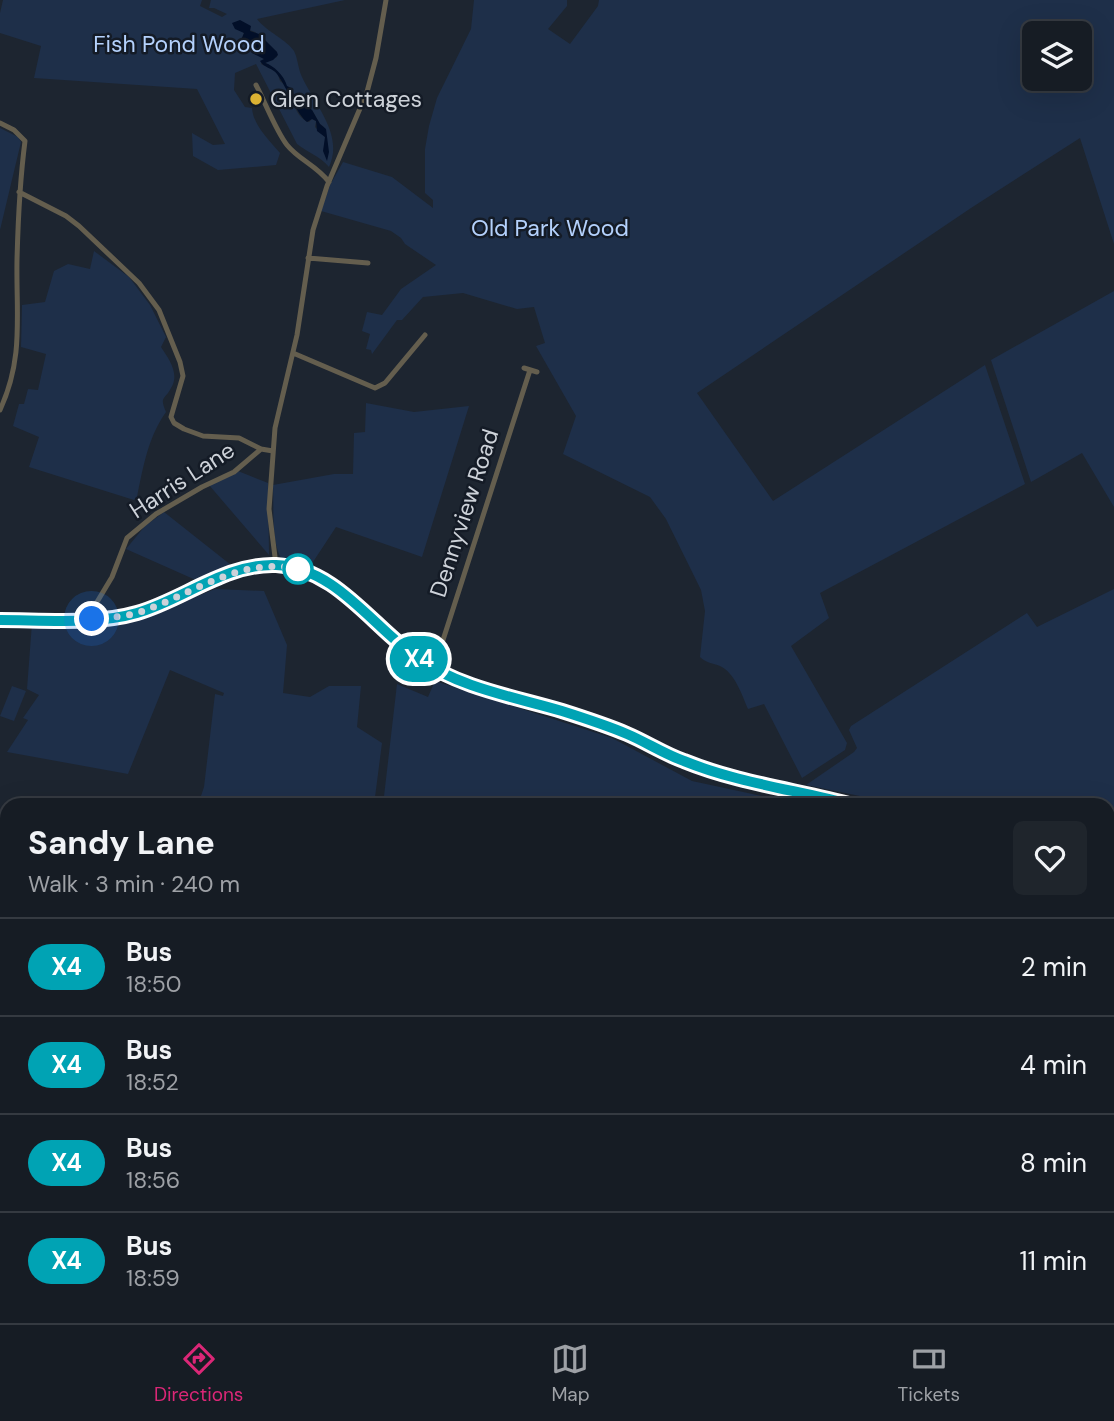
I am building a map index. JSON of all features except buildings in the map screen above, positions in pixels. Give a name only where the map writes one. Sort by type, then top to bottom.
[{"type":"main road","points":[[0,620],[92,619],[136,614],[245,569],[276,565],[306,571],[329,582],[418,659],[434,668],[509,697],[561,711],[626,734],[702,768],[824,798]]},
{"type":"street","points":[[276,565],[270,523],[273,451],[284,381],[293,353],[318,209],[367,92],[386,0]]},
{"type":"street","points":[[256,85],[287,145],[319,169],[329,182]]},
{"type":"street","points":[[0,122],[14,130],[25,141],[19,192],[18,350],[10,389],[0,410]]},
{"type":"street","points":[[19,192],[66,216],[79,226],[150,295],[168,330],[183,376],[173,410],[174,423],[203,436],[239,438],[261,449],[273,451]]},
{"type":"street","points":[[308,258],[369,263]]},
{"type":"street","points":[[293,353],[375,388],[385,383],[425,335]]},
{"type":"street","name":"Dennyview Road","points":[[434,668],[530,370]]},
{"type":"street","name":"Harris Lane","points":[[92,619],[94,607],[112,577],[127,538],[156,514],[234,472],[261,449]]},
{"type":"green space","name":"Fish Pond Wood","points":[[3,0],[202,0],[200,6],[222,17],[227,14],[209,8],[211,0],[345,0],[257,19],[294,51],[302,77],[330,132],[333,155],[329,167],[297,144],[256,64],[235,73],[234,90],[245,107],[252,108],[259,127],[280,153],[276,165],[218,170],[193,156],[192,133],[213,145],[225,144],[197,89],[34,78],[41,46],[0,33]],"holes":[[[234,24],[255,32],[277,52],[277,57],[265,62],[281,75],[286,86],[280,81],[277,72],[261,64],[264,59],[250,50],[242,38],[244,33]],[[286,88],[312,110],[324,127],[328,155],[325,137],[315,127],[316,121],[312,119],[309,122],[300,116]]]},
{"type":"green space","name":"Old Park Wood","points":[[474,0],[567,0],[567,6],[548,29],[570,44],[598,6],[599,0],[1114,0],[1114,244],[1080,138],[971,208],[697,393],[773,501],[985,365],[1025,484],[820,593],[829,618],[791,646],[847,743],[845,750],[802,778],[764,704],[748,709],[730,674],[700,657],[705,611],[701,590],[666,519],[650,497],[563,454],[576,416],[536,346],[545,343],[534,307],[517,309],[463,293],[423,297],[402,320],[397,320],[372,354],[371,350],[366,349],[370,334],[362,331],[367,312],[382,315],[401,289],[436,265],[391,231],[321,211],[330,185],[343,162],[392,177],[433,208],[433,200],[425,193],[425,149],[437,98],[471,29]]},
{"type":"green space","points":[[0,128],[18,137],[21,142],[0,230]]},
{"type":"green space","points":[[94,251],[129,277],[150,305],[166,337],[161,347],[174,372],[173,383],[163,401],[166,412],[150,442],[134,500],[29,467],[39,437],[13,426],[19,404],[24,404],[28,389],[38,390],[46,354],[21,347],[22,305],[45,302],[54,271],[68,264],[90,269]]},
{"type":"green space","points":[[1114,291],[1114,507],[1082,453],[1031,482],[991,360]]},
{"type":"green space","points":[[366,403],[414,412],[469,406],[422,557],[336,527],[311,565],[303,561],[282,559],[276,544],[273,485],[334,474],[353,474],[354,433],[365,432]]},
{"type":"green space","points":[[238,471],[268,483],[269,555],[209,485]]},
{"type":"green space","points":[[164,512],[231,565],[198,581],[126,549],[145,526]]},
{"type":"green space","points":[[215,589],[264,591],[287,645],[283,693],[310,697],[329,686],[361,686],[357,727],[382,743],[375,798],[200,798],[215,694],[223,696],[224,693],[170,670],[128,774],[7,752],[28,720],[23,718],[39,695],[27,689],[32,623],[124,623]]},
{"type":"green space","points":[[1114,589],[1114,798],[870,798],[806,785],[854,752],[857,748],[849,730],[851,726],[1027,613],[1037,627]]},
{"type":"green space","points":[[435,681],[612,738],[692,781],[771,798],[384,798],[397,684],[428,697]]},
{"type":"green space","points":[[12,686],[26,691],[14,721],[0,716]]},
{"type":"shaded area","points":[[240,20],[251,26],[250,31],[259,34],[277,52],[278,55],[273,60],[265,63],[278,71],[291,88],[294,97],[312,110],[326,129],[329,152],[327,161],[323,151],[325,137],[317,131],[316,121],[312,119],[307,122],[303,119],[277,74],[260,61],[264,59],[252,53],[242,38],[244,33],[235,29],[232,23]]},
{"type":"bus line","name":"X4","points":[[0,620],[113,618],[158,606],[245,569],[276,565],[298,569],[329,582],[418,659],[452,676],[520,701],[561,711],[626,734],[711,771],[827,798]]},
{"type":"place","name":"Glen Cottages","points":[[256,99]]},
{"type":"route","points":[[92,619],[136,614],[245,569],[276,565],[298,569]]}]
